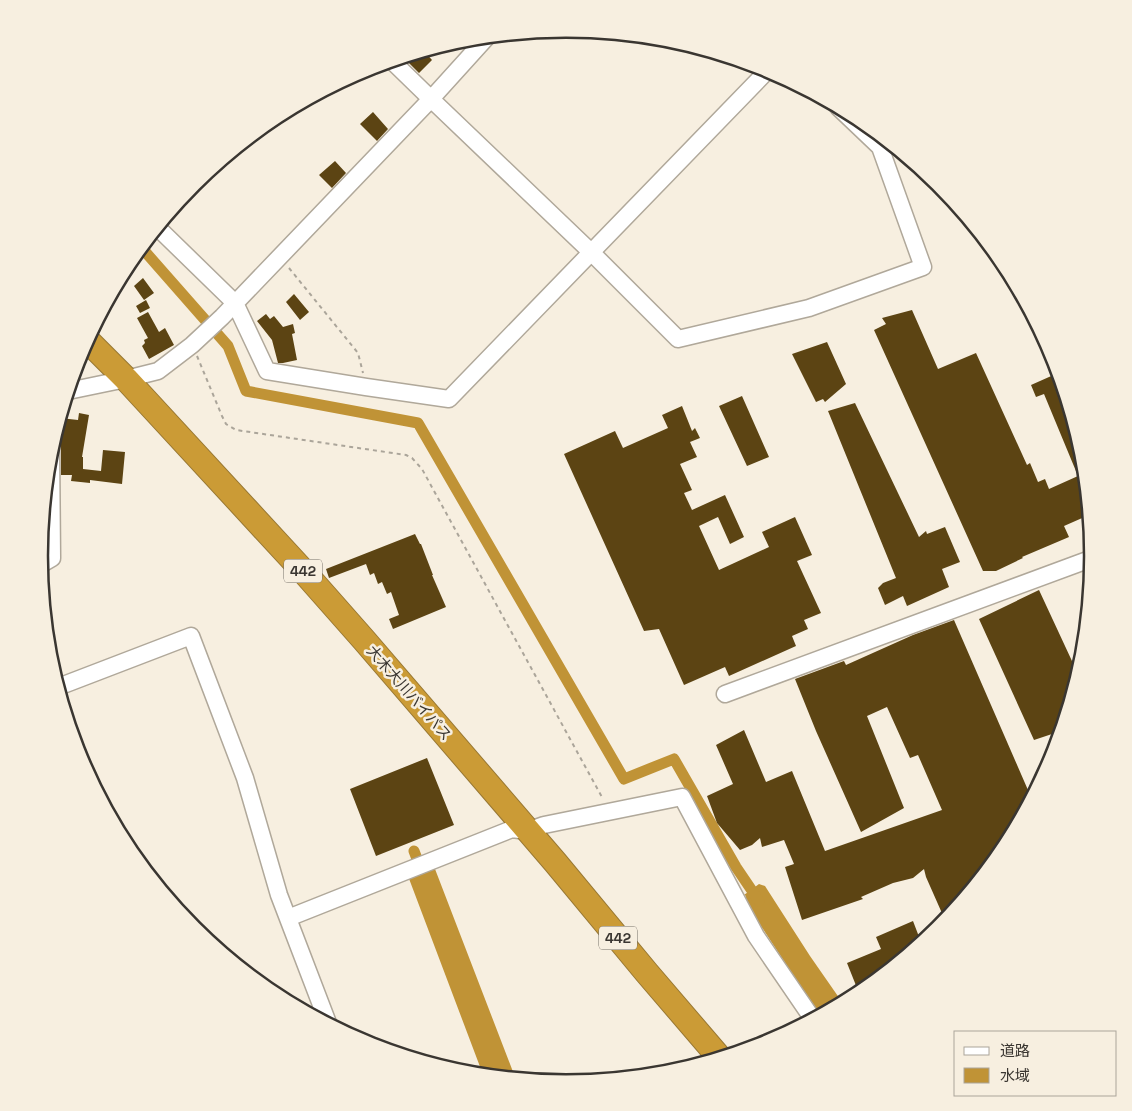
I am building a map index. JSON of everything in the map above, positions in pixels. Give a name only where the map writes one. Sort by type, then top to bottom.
[{"type":"highway","name":"大木大川バイパス","points":[[92,346],[118,381],[512,821],[714,1052]]},
{"type":"highway","name":"大木大川バイパス","points":[[87,357],[118,381]]},
{"type":"highway","name":"大木大川バイパス","points":[[512,821],[544,870],[703,1055]]},
{"type":"street","points":[[75,390],[158,371],[192,345],[222,317],[432,99],[480,45]]},
{"type":"street","points":[[397,66],[591,252],[678,339],[809,308],[923,267],[886,149]]},
{"type":"street","points":[[162,231],[235,303],[268,371],[449,399],[763,76]]},
{"type":"street","points":[[48,560],[52,558],[51,494]]},
{"type":"street","points":[[725,694],[1084,561]]},
{"type":"street","points":[[65,684],[190,636],[245,778],[279,895],[324,1013]]},
{"type":"street","points":[[288,918],[512,821],[544,825],[682,797],[756,936],[808,1013]]},
{"type":"path","points":[[280,257],[358,353],[366,387]]},
{"type":"path","points":[[192,345],[226,424],[236,430],[406,455],[412,458],[422,469],[610,811]]},
{"type":"water","points":[[432,866],[435,869],[512,1070],[480,1066],[408,876]]},
{"type":"water","points":[[759,884],[765,886],[838,996],[815,1009],[744,900],[746,896],[744,895]]},
{"type":"building","points":[[428,56],[432,60],[419,73],[409,63]]},
{"type":"building","points":[[373,112],[388,129],[377,141],[360,124]]},
{"type":"building","points":[[335,161],[346,173],[332,188],[319,175]]},
{"type":"building","points":[[143,278],[154,293],[144,300],[134,286]]},
{"type":"building","points":[[294,294],[309,312],[300,320],[286,302]]},
{"type":"building","points":[[146,300],[150,308],[140,313],[136,306]]},
{"type":"building","points":[[912,310],[938,369],[976,353],[1027,465],[1030,463],[1038,482],[1045,479],[1049,489],[1078,476],[1083,518],[1064,526],[1069,537],[1022,557],[996,571],[983,571],[874,330],[886,324],[882,318]]},
{"type":"building","points":[[148,312],[159,332],[165,328],[174,345],[149,359],[142,346],[145,343],[144,340],[148,338],[137,318]]},
{"type":"building","points":[[266,314],[270,319],[274,316],[283,327],[293,324],[295,333],[292,334],[297,360],[278,363],[272,340],[257,321]]},
{"type":"building","points":[[827,342],[846,384],[825,402],[823,399],[816,402],[792,354]]},
{"type":"building","points":[[1052,376],[1066,421],[1078,476],[1044,394],[1036,397],[1031,385]]},
{"type":"building","points":[[742,396],[769,457],[747,466],[719,406]]},
{"type":"building","points":[[855,403],[919,537],[926,531],[927,534],[945,527],[960,562],[942,569],[949,587],[907,606],[903,596],[885,605],[878,588],[883,583],[896,578],[828,411]]},
{"type":"building","points":[[682,406],[692,431],[695,428],[700,438],[690,442],[697,457],[680,464],[692,490],[684,493],[692,510],[725,495],[744,537],[730,544],[718,517],[699,526],[719,570],[769,547],[762,532],[795,517],[812,555],[797,561],[821,613],[804,620],[808,629],[792,636],[796,646],[729,676],[725,667],[684,685],[659,629],[644,631],[564,454],[615,431],[623,448],[668,428],[662,415]]},
{"type":"building","points":[[79,413],[89,415],[82,457],[83,469],[101,471],[103,450],[125,452],[122,484],[90,480],[90,483],[71,481],[72,475],[61,475],[61,444],[67,419],[78,420]]},
{"type":"building","points":[[415,534],[421,544],[446,607],[393,629],[389,619],[399,615],[391,592],[387,594],[382,582],[378,584],[374,573],[370,575],[366,564],[329,578],[326,569]]},
{"type":"building","points":[[1039,590],[1073,663],[1053,734],[1034,740],[979,619]]},
{"type":"building","points":[[954,620],[1028,790],[997,843],[977,871],[941,912],[924,869],[913,878],[893,883],[861,897],[863,899],[802,920],[785,867],[794,864],[784,840],[762,847],[760,838],[752,845],[740,850],[717,823],[707,796],[733,784],[716,745],[744,730],[766,782],[792,771],[825,851],[942,810],[918,755],[910,758],[887,707],[867,716],[904,808],[861,832],[795,679],[844,661],[846,665],[913,635]]},
{"type":"building","points":[[427,758],[454,825],[376,856],[350,789]]},
{"type":"building","points":[[913,921],[918,935],[856,985],[847,963],[881,949],[876,937]]},
{"type":"waterway","points":[[146,253],[228,346],[246,391],[418,423],[624,779],[674,759],[736,867],[759,901]]},
{"type":"waterway","points":[[414,851],[422,872]]}]
